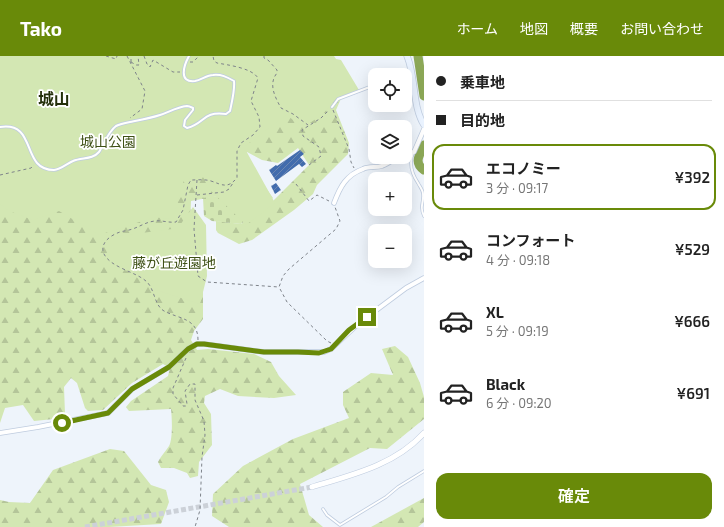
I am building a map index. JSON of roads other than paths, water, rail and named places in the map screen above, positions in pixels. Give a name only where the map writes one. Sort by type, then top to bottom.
[{"type":"main road","points":[[407,56],[410,68]]},
{"type":"main road","points":[[412,75],[419,113],[424,125]]},
{"type":"street","points":[[414,152],[424,129]]},
{"type":"street","points":[[334,203],[339,187],[347,178],[364,168],[382,166],[386,164]]},
{"type":"street","points":[[0,433],[45,426],[108,413],[132,389],[169,367],[182,354],[197,344],[264,352],[319,353],[331,349],[349,330],[406,288],[424,278]]},
{"type":"street","points":[[312,487],[378,465],[410,446],[424,433]]},
{"type":"lane","points":[[0,127],[7,126],[18,129],[23,134],[36,163],[44,168],[55,170],[74,160],[92,157],[98,153],[114,127],[123,123],[160,115],[187,106],[193,110],[185,120],[184,126],[186,128],[195,126],[210,114],[226,114],[230,111],[232,96],[235,88],[234,81],[225,76],[212,75],[194,81],[186,79],[184,77],[184,71],[190,56]]},
{"type":"lane","points":[[332,107],[338,99],[368,88]]},
{"type":"lane","points":[[414,152],[411,162],[415,178],[422,190],[423,195],[421,209],[424,216]]},
{"type":"lane","points":[[323,508],[328,515],[340,525],[386,497],[398,487],[424,471]]},
{"type":"waterway","points":[[418,56],[424,96]]},
{"type":"waterway","points":[[424,145],[418,158],[419,164],[424,170]]},
{"type":"tunnel","points":[[85,527],[312,487]]},
{"type":"district","name":"城山","points":[[54,98]]},
{"type":"park label","name":"城山公園","points":[[108,141]]},
{"type":"park label","name":"藤が丘遊園地","points":[[174,262]]}]
